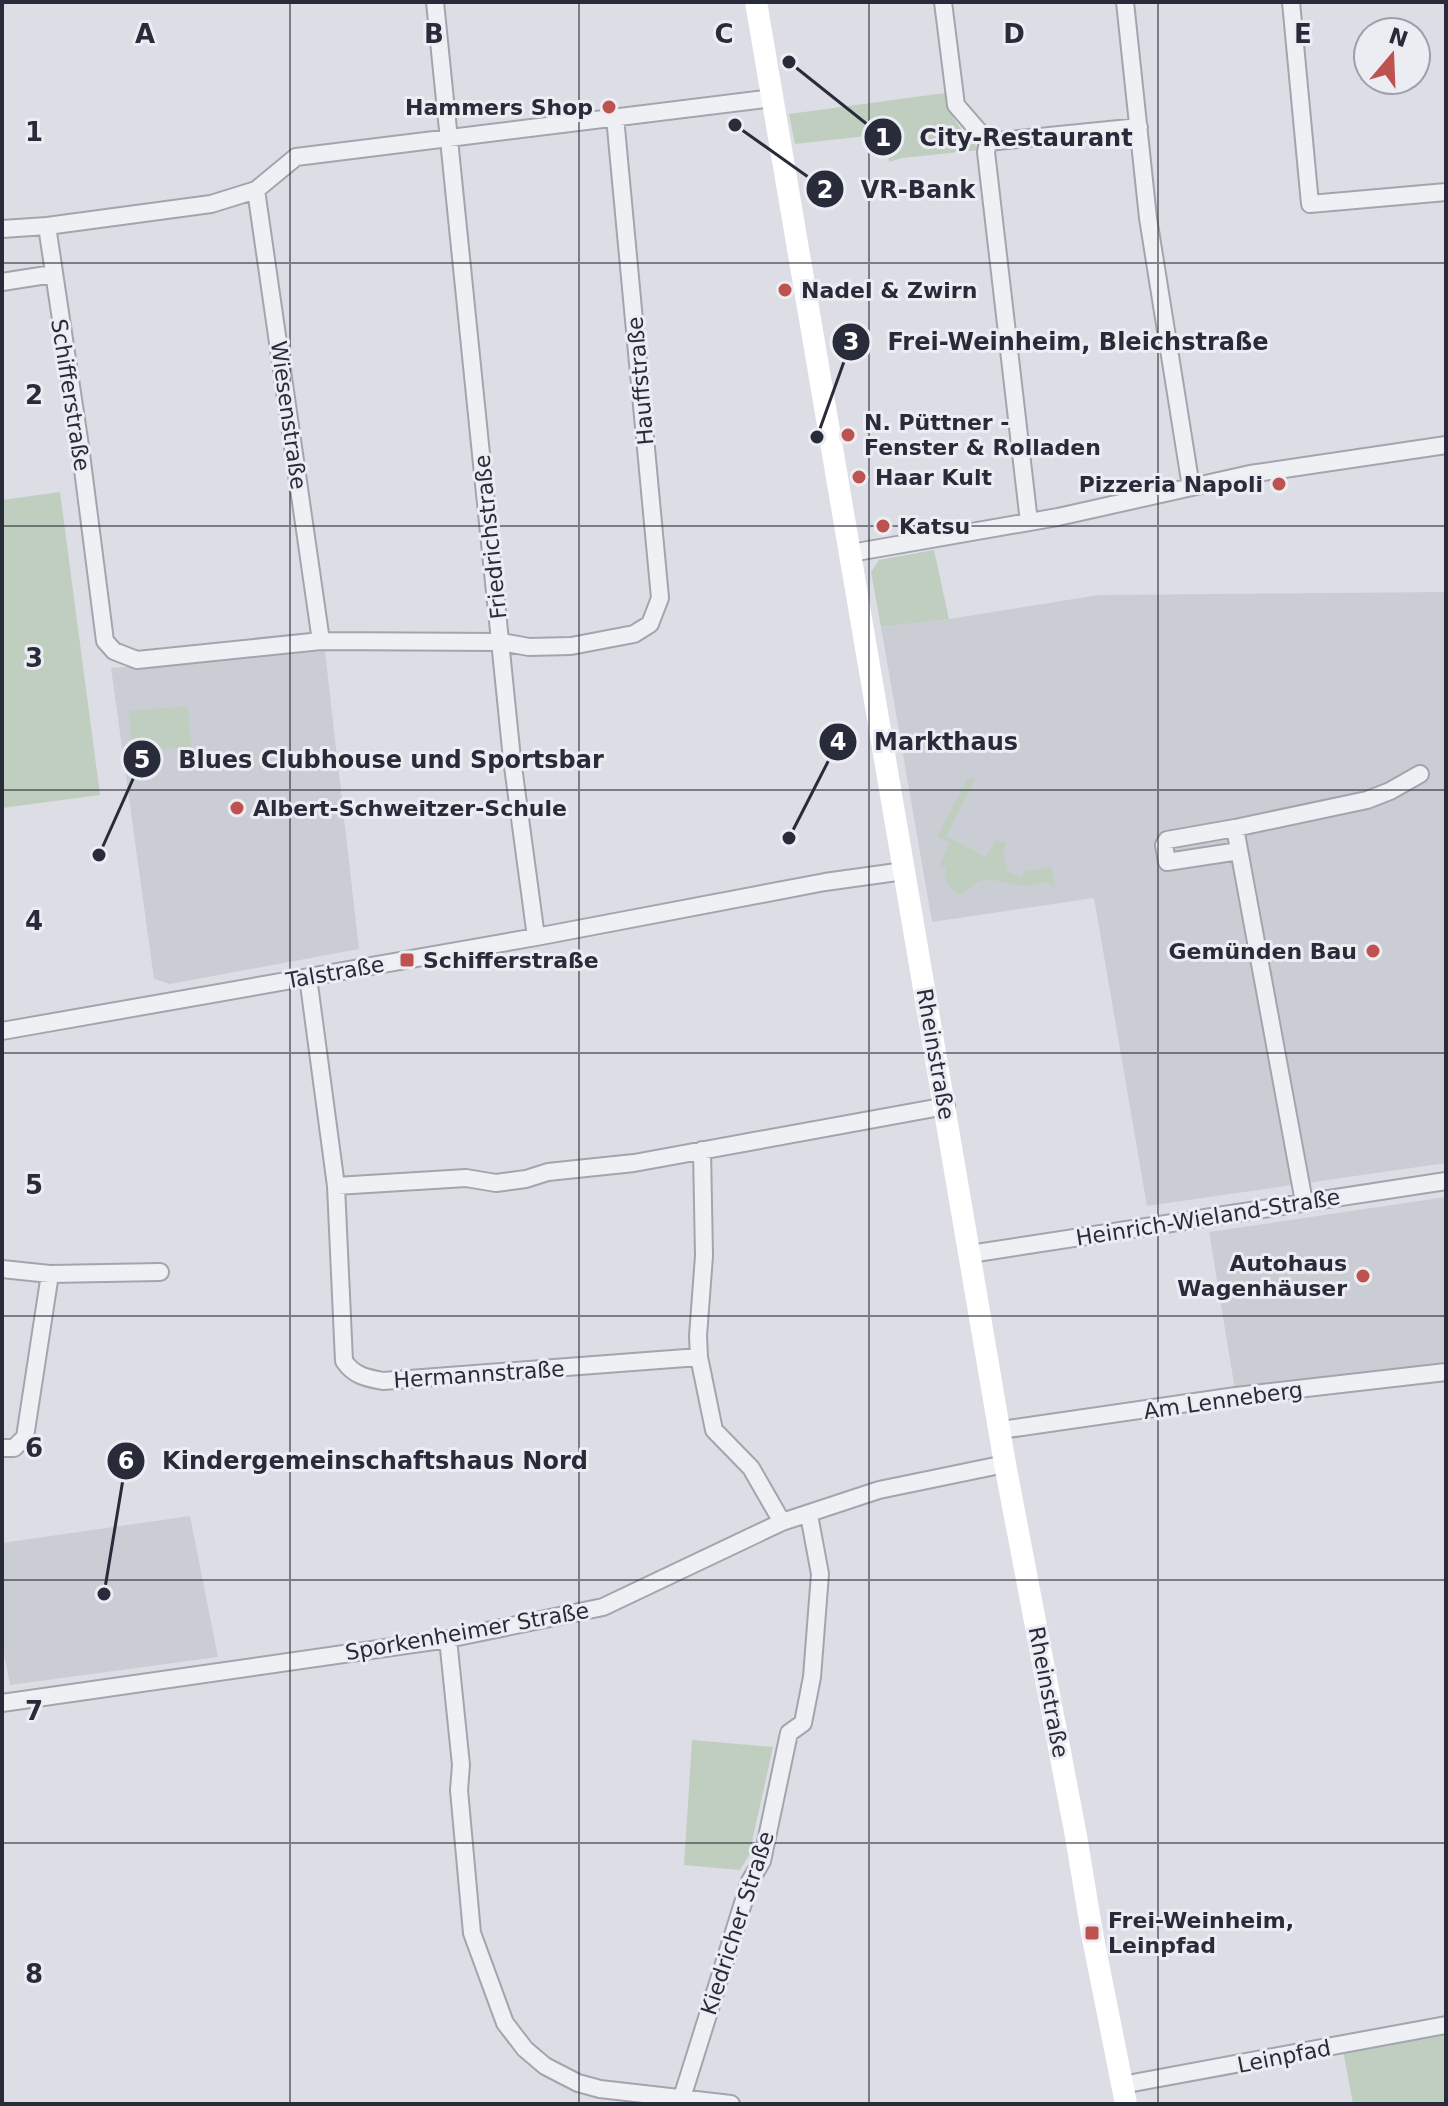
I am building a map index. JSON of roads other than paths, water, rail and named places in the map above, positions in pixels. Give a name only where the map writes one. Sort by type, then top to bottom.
[{"type":"street","name":"Friedrichstraße","points":[[435,2],[512,759],[536,937]]},
{"type":"street","name":"Rheinstraße","points":[[756,2],[1005,1464],[1124,2095]]},
{"type":"street","points":[[943,2],[956,105],[988,142]]},
{"type":"street","points":[[1125,2],[1148,218],[1191,487]]},
{"type":"street","points":[[1291,2],[1310,204],[1446,192]]},
{"type":"street","points":[[2,227],[47,226],[211,204],[256,190],[296,157],[773,98]]},
{"type":"street","name":"Hauffstraße","points":[[615,117],[660,598],[650,624],[634,634]]},
{"type":"street","points":[[988,142],[1139,127]]},
{"type":"street","points":[[988,142],[986,152],[1029,522]]},
{"type":"street","name":"Wiesenstraße","points":[[256,190],[321,641]]},
{"type":"street","points":[[2,282],[53,274],[47,226]]},
{"type":"street","name":"Schifferstraße","points":[[53,274],[80,446],[105,641],[114,651],[137,660],[321,641],[501,642],[529,647],[571,646],[634,634]]},
{"type":"street","points":[[851,553],[1029,522],[1333,460],[1446,445]]},
{"type":"street","points":[[1239,851],[1167,862],[1164,845],[1167,840],[1367,800],[1420,774]]},
{"type":"street","points":[[1235,828],[1304,1202]]},
{"type":"street","name":"Talstraße","points":[[2,1031],[536,937],[825,882],[904,871]]},
{"type":"street","name":"Hermannstraße","points":[[308,977],[336,1186],[344,1361],[350,1370],[363,1377],[383,1381],[699,1357]]},
{"type":"street","points":[[336,1186],[466,1178],[496,1183],[548,1172],[634,1163],[946,1106]]},
{"type":"street","points":[[702,1150],[704,1256],[698,1336],[699,1357],[714,1430],[751,1468],[782,1522]]},
{"type":"street","name":"Heinrich-Wieland-Straße","points":[[970,1254],[1446,1181]]},
{"type":"street","points":[[2,1269],[50,1274],[160,1272]]},
{"type":"street","points":[[2,1448],[14,1448],[25,1437],[50,1274]]},
{"type":"street","name":"Am Lenneberg","points":[[1001,1430],[1236,1396],[1446,1372]]},
{"type":"street","name":"Sporkenheimer Straße","points":[[2,1703],[448,1639],[603,1607],[782,1522],[879,1490],[1005,1464]]},
{"type":"street","name":"Kiedricher Straße","points":[[681,2101],[750,1881],[762,1861],[789,1733],[803,1723],[812,1677],[820,1574],[809,1515]]},
{"type":"street","points":[[448,1639],[461,1765],[459,1790],[472,1933],[505,2023],[525,2049],[545,2066],[578,2083],[681,2101],[731,2104]]},
{"type":"street","name":"Leinpfad","points":[[1124,2095],[1446,2025]]},
{"type":"place","name":"City-Restaurant","points":[[789,62]]},
{"type":"place","name":"Hammers Shop","points":[[609,107]]},
{"type":"place","name":"VR-Bank","points":[[735,125]]},
{"type":"place","name":"Nadel & Zwirn","points":[[785,290]]},
{"type":"place","name":"N. Püttner - Fenster & Rolladen","points":[[848,435]]},
{"type":"place","name":"Frei-Weinheim, Bleichstraße","points":[[817,437]]},
{"type":"place","name":"Haar Kult","points":[[859,477]]},
{"type":"place","name":"Pizzeria Napoli","points":[[1279,484]]},
{"type":"place","name":"Katsu","points":[[883,526]]},
{"type":"place","name":"Albert-Schweitzer-Schule","points":[[237,808]]},
{"type":"place","name":"Markthaus","points":[[789,838]]},
{"type":"place","name":"Blues Clubhouse und Sportsbar","points":[[99,855]]},
{"type":"place","name":"Gemünden Bau","points":[[1373,951]]},
{"type":"place","name":"Schifferstraße","points":[[407,960]]},
{"type":"place","name":"Autohaus Wagenhäuser","points":[[1363,1276]]},
{"type":"place","name":"Kindergemeinschaftshaus Nord","points":[[104,1594]]},
{"type":"place","name":"Frei-Weinheim, Leinpfad","points":[[1092,1933]]}]
